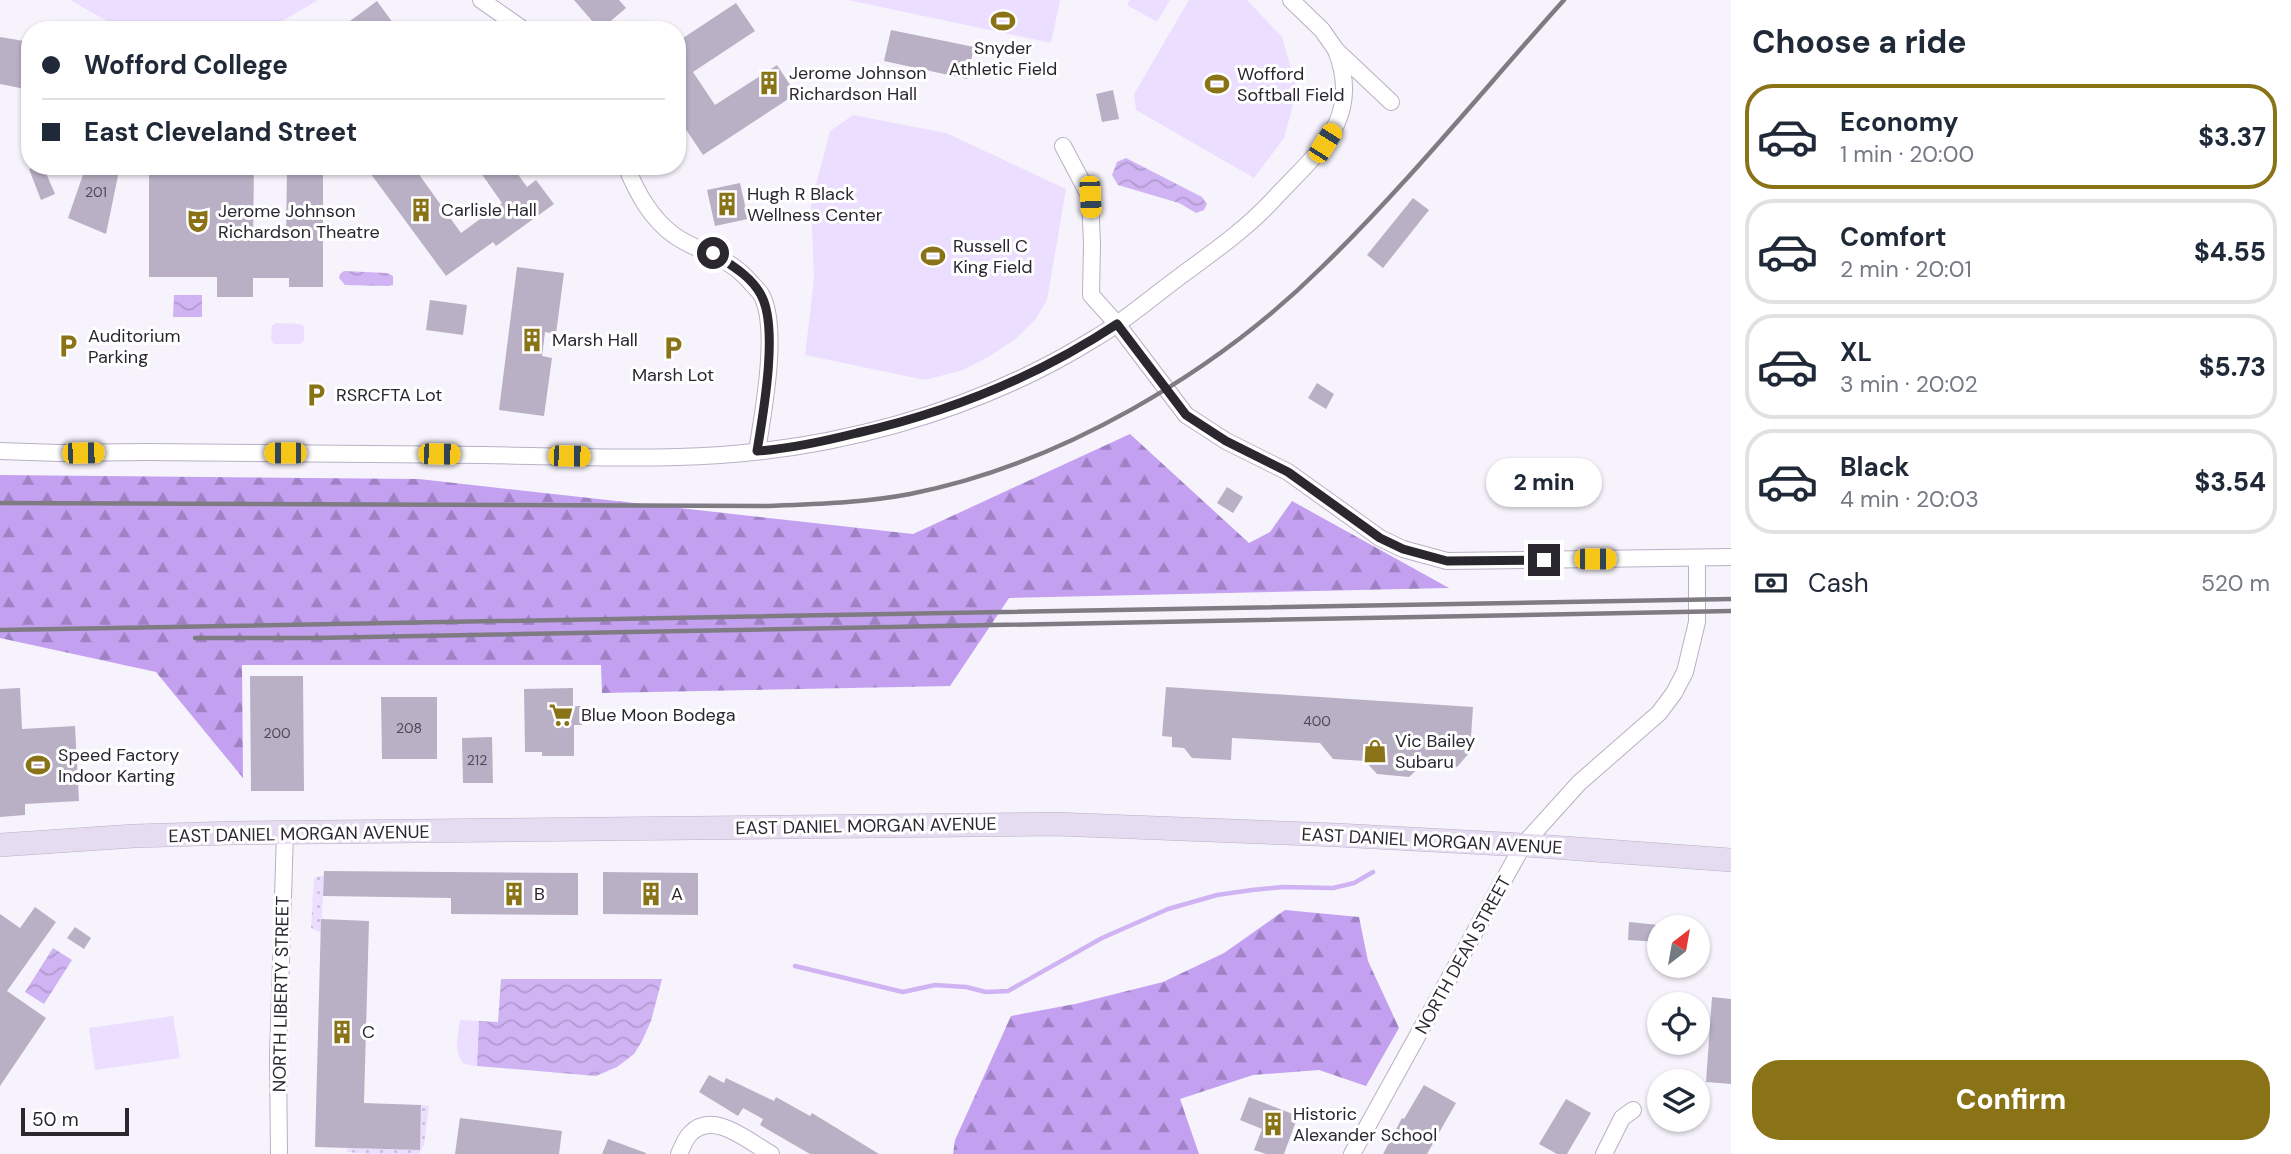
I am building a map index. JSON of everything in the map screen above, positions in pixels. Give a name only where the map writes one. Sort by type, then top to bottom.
[{"type":"main road","name":"EAST DANIEL MORGAN AVENUE","points":[[0,845],[134,836],[1055,824],[1338,835],[1731,860]]},
{"type":"street","points":[[481,0],[511,21]]},
{"type":"street","points":[[1291,0],[1322,30],[1336,50],[1391,102]]},
{"type":"street","points":[[0,451],[679,457],[757,451],[832,439],[947,409],[1055,362],[1117,324],[1251,223],[1325,143],[1342,115],[1344,70],[1336,50]]},
{"type":"street","points":[[1063,146],[1090,197],[1091,295],[1117,324],[1186,415],[1226,441],[1288,472],[1380,538],[1403,549],[1447,561],[1731,557]]},
{"type":"street","points":[[630,175],[642,200],[657,221],[676,237],[713,253],[740,270],[762,296],[769,326],[765,396],[757,451]]},
{"type":"street","name":"NORTH DEAN STREET","points":[[1352,1154],[1523,845],[1579,783],[1659,713],[1674,693],[1685,671],[1697,622],[1697,558]]},
{"type":"street","name":"NORTH LIBERTY STREET","points":[[279,1154],[278,1056],[285,833]]},
{"type":"street","points":[[1604,1154],[1622,1118],[1633,1110]]},
{"type":"street","points":[[680,1154],[688,1135],[700,1126],[721,1125],[771,1154]]},
{"type":"shaded area","points":[[70,0],[317,1],[282,21],[107,21]]},
{"type":"shaded area","name":"Snyder Athletic Field","points":[[848,0],[1060,0],[1051,43]]},
{"type":"shaded area","points":[[1130,0],[1170,0],[1157,22],[1127,5]]},
{"type":"shaded area","name":"Wofford Softball Field","points":[[1189,0],[1247,0],[1282,37],[1297,90],[1284,138],[1254,178],[1136,110],[1134,94]]},
{"type":"shaded area","name":"Russell C King Field","points":[[853,115],[946,133],[1066,189],[1047,300],[1035,320],[1017,338],[963,370],[925,380],[805,355],[814,279],[811,204],[830,131]]},
{"type":"shaded area","points":[[276,323],[301,324],[304,327],[304,341],[300,344],[274,344],[271,340],[272,326]]},
{"type":"shaded area","points":[[324,876],[321,933],[311,928],[314,879]]},
{"type":"shaded area","points":[[173,1016],[180,1058],[95,1070],[89,1028]]},
{"type":"shaded area","points":[[460,1020],[479,1021],[477,1066],[464,1064],[458,1054]]},
{"type":"shaded area","points":[[421,1105],[429,1106],[424,1145],[419,1154],[347,1152],[347,1148],[420,1150]]},
{"type":"green space","points":[[1130,434],[1249,543],[1270,532],[1292,501],[1449,588],[1009,598],[950,686],[602,693],[601,665],[242,665],[243,778],[156,672],[0,638],[0,475],[419,479],[913,534]]},
{"type":"green space","points":[[1285,910],[1359,917],[1368,961],[1399,1028],[1366,1086],[1319,1070],[1253,1075],[1180,1099],[1199,1154],[953,1154],[955,1140],[1011,1016],[1075,1004],[1163,982],[1224,953]]},
{"type":"water","points":[[1126,158],[1202,197],[1207,204],[1204,210],[1196,213],[1179,203],[1118,185],[1112,175],[1117,162]]},
{"type":"water","points":[[344,271],[387,273],[393,276],[393,285],[345,285],[339,278]]},
{"type":"water","points":[[174,295],[202,295],[202,317],[173,317]]},
{"type":"water","points":[[53,948],[72,960],[44,1004],[25,992]]},
{"type":"water","points":[[501,979],[662,979],[651,1021],[634,1054],[617,1067],[596,1076],[477,1066],[479,1021],[498,1022]]},
{"type":"building","points":[[574,0],[619,0],[626,8],[611,21],[592,21]]},
{"type":"building","points":[[377,1],[391,21],[350,21]]},
{"type":"building","name":"Jerome Johnson Richardson Hall","points":[[736,3],[755,31],[693,72],[715,105],[777,65],[796,94],[703,155],[686,130],[686,36]]},
{"type":"building","points":[[891,30],[974,47],[967,79],[884,61]]},
{"type":"building","points":[[0,37],[21,40],[21,88],[0,84]]},
{"type":"building","points":[[1113,90],[1119,119],[1102,122],[1096,94]]},
{"type":"building","points":[[31,175],[47,175],[55,194],[41,200]]},
{"type":"building","points":[[83,175],[118,175],[106,234],[68,218]]},
{"type":"building","points":[[149,175],[254,175],[253,241],[286,241],[287,175],[323,175],[323,287],[289,287],[289,278],[253,278],[253,297],[217,297],[217,277],[149,277]]},
{"type":"building","points":[[372,175],[419,175],[461,233],[502,203],[482,175],[518,175],[527,187],[536,180],[554,204],[496,246],[493,242],[446,276]]},
{"type":"building","name":"Hugh R Black Wellness Center","points":[[740,183],[748,219],[715,226],[707,190]]},
{"type":"building","points":[[1413,198],[1429,210],[1383,268],[1367,255]]},
{"type":"building","name":"Marsh Hall","points":[[517,267],[564,273],[556,334],[545,332],[542,356],[552,358],[544,416],[499,410]]},
{"type":"building","points":[[430,300],[467,305],[463,335],[426,330]]},
{"type":"building","points":[[1317,383],[1334,394],[1326,409],[1308,398]]},
{"type":"building","points":[[1227,487],[1243,497],[1233,513],[1217,503]]},
{"type":"building","points":[[250,676],[303,676],[304,791],[251,791]]},
{"type":"building","points":[[1166,687],[1473,707],[1470,752],[1457,767],[1424,763],[1409,777],[1377,774],[1365,761],[1333,759],[1320,743],[1232,738],[1231,760],[1192,758],[1184,748],[1172,747],[1172,737],[1162,736]]},
{"type":"building","name":"Speed Factory Indoor Karting","points":[[20,688],[22,729],[75,726],[79,801],[25,804],[25,815],[0,817],[0,689]]},
{"type":"building","name":"Blue Moon Bodega","points":[[573,688],[573,706],[581,706],[582,725],[574,725],[574,756],[542,756],[542,752],[525,752],[524,689]]},
{"type":"building","points":[[381,697],[437,697],[437,759],[382,759]]},
{"type":"building","points":[[492,737],[493,783],[463,783],[462,738]]},
{"type":"building","name":"B","points":[[324,871],[578,873],[578,915],[451,914],[451,898],[323,896]]},
{"type":"building","name":"A","points":[[603,872],[698,873],[698,915],[603,914]]},
{"type":"building","points":[[35,907],[56,922],[7,991],[46,1018],[0,1086],[0,914],[20,928]]},
{"type":"building","name":"C","points":[[321,919],[369,921],[364,1103],[421,1105],[420,1150],[315,1147]]},
{"type":"building","points":[[1629,922],[1647,924],[1647,941],[1628,940]]},
{"type":"building","points":[[75,927],[91,938],[84,949],[67,938]]},
{"type":"building","points":[[1712,997],[1731,999],[1731,1084],[1710,1082],[1710,1069],[1707,1069]]},
{"type":"building","points":[[709,1075],[724,1083],[726,1078],[774,1101],[776,1097],[810,1116],[812,1113],[879,1154],[810,1154],[760,1125],[763,1119],[743,1108],[738,1116],[699,1092]]},
{"type":"building","points":[[1424,1085],[1456,1103],[1427,1154],[1383,1154],[1402,1118],[1404,1119]]},
{"type":"building","name":"Historic Alexander School","points":[[1249,1097],[1298,1116],[1284,1154],[1266,1154],[1254,1150],[1262,1129],[1240,1120]]},
{"type":"building","points":[[1566,1099],[1591,1113],[1567,1154],[1557,1154],[1539,1144]]},
{"type":"building","points":[[460,1118],[562,1131],[559,1154],[455,1154]]},
{"type":"building","points":[[608,1139],[646,1153],[646,1154],[602,1154]]},
{"type":"waterway","points":[[795,966],[903,992],[935,985],[966,987],[986,992],[1008,991],[1102,938],[1168,909],[1217,895],[1252,890],[1283,887],[1333,888],[1354,883],[1373,872]]},
{"type":"railway","points":[[0,503],[768,506],[875,499],[910,494],[966,480],[1022,461],[1078,437],[1132,409],[1184,378],[1280,306],[1385,202],[1564,0]]},
{"type":"railway","points":[[0,630],[1731,599]]},
{"type":"railway","points":[[195,638],[316,638],[1731,611]]},
{"type":"place","name":"Snyder Athletic Field","points":[[1003,21]]},
{"type":"place","name":"Jerome Johnson Richardson Hall","points":[[769,83]]},
{"type":"place","name":"Wofford Softball Field","points":[[1217,84]]},
{"type":"place","name":"Hugh R Black Wellness Center","points":[[727,204]]},
{"type":"place","name":"Carlisle Hall","points":[[421,210]]},
{"type":"place","name":"Jerome Johnson Richardson Theatre","points":[[198,221]]},
{"type":"place","name":"Russell C King Field","points":[[933,256]]},
{"type":"place","name":"Marsh Hall","points":[[532,340]]},
{"type":"place","name":"Auditorium Parking","points":[[68,346]]},
{"type":"place","name":"Marsh Lot","points":[[673,348]]},
{"type":"place","name":"RSRCFTA Lot","points":[[316,395]]},
{"type":"place","name":"Blue Moon Bodega","points":[[561,715]]},
{"type":"place","name":"Vic Bailey Subaru","points":[[1375,751]]},
{"type":"place","name":"Speed Factory Indoor Karting","points":[[38,765]]},
{"type":"place","name":"B","points":[[514,894]]},
{"type":"place","name":"A","points":[[651,894]]},
{"type":"place","name":"C","points":[[342,1032]]},
{"type":"place","name":"Historic Alexander School","points":[[1273,1124]]},
{"type":"route","points":[[713,253],[740,270],[762,296],[769,326],[765,396],[757,451],[832,439],[947,409],[1055,362],[1117,324],[1186,415],[1226,441],[1288,472],[1380,538],[1403,549],[1447,561],[1544,560]]}]
